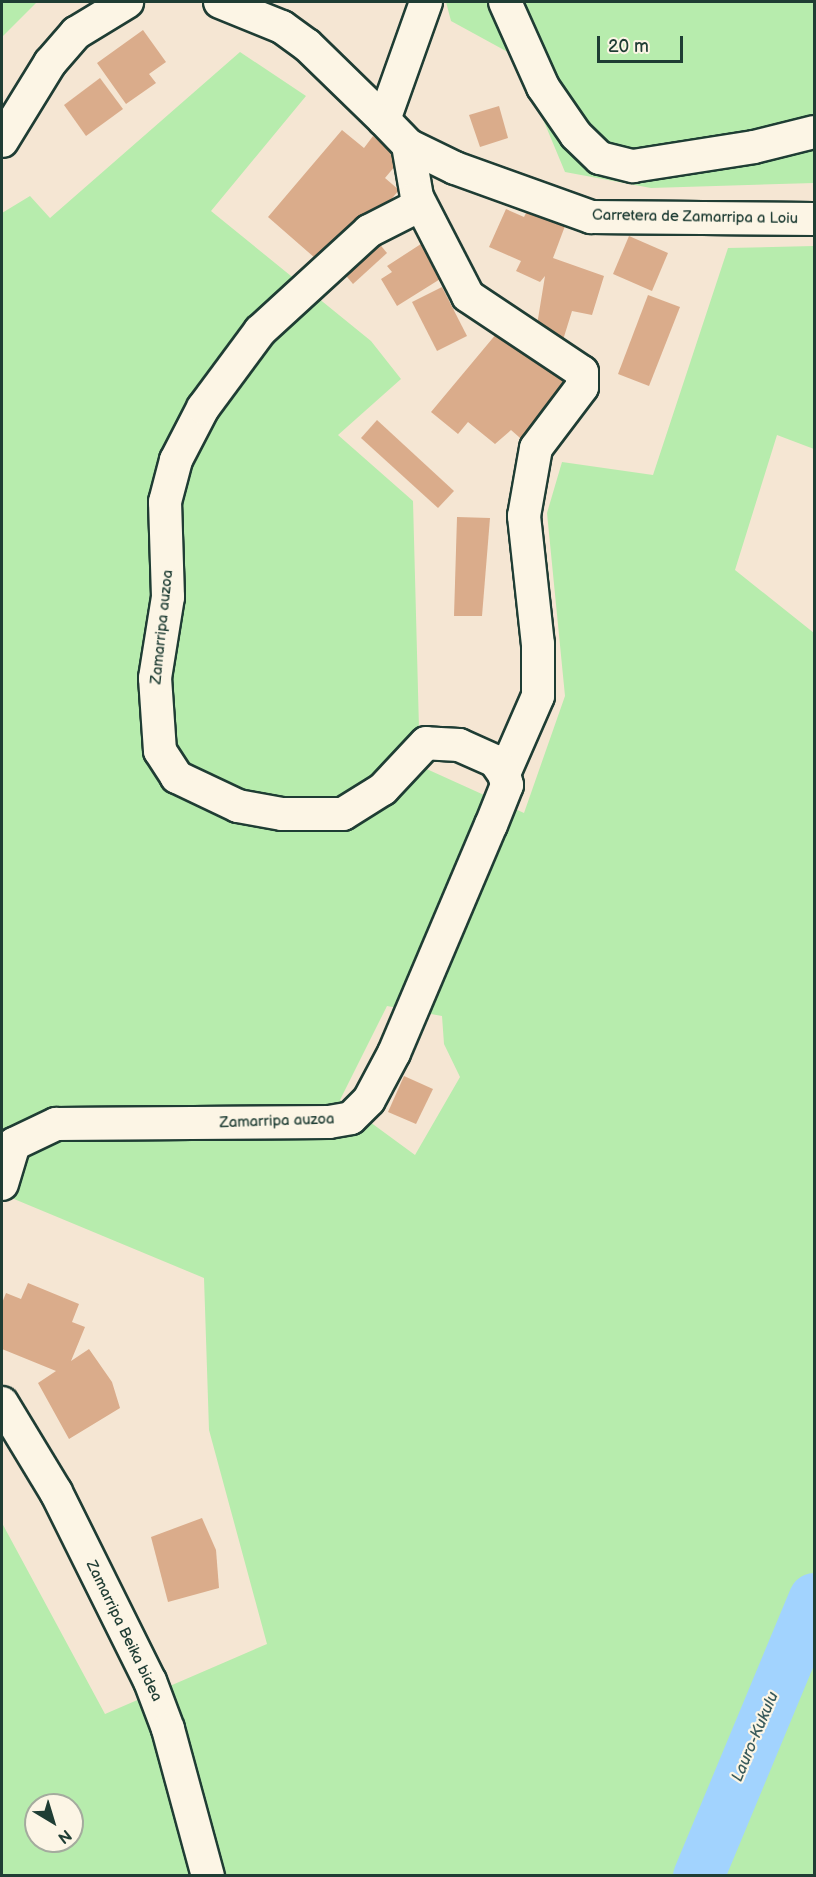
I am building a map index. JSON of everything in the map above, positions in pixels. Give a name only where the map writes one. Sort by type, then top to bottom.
[{"type":"street","points":[[2,141],[50,63],[70,41],[127,2]]},
{"type":"street","points":[[220,2],[282,27],[299,39],[384,120],[426,2]]},
{"type":"street","points":[[505,2],[543,87],[576,135],[600,158],[633,166],[814,132]]},
{"type":"street","name":"Carretera de Zamarripa a Loiu","points":[[384,120],[408,145],[455,168],[591,217],[814,219]]},
{"type":"street","name":"Zamarripa auzoa","points":[[408,145],[420,205],[468,296],[582,372],[582,387],[536,448],[524,516],[538,644],[538,696],[504,774]]},
{"type":"street","name":"Zamarripa auzoa","points":[[2,1184],[14,1144],[56,1124],[329,1122],[351,1118],[369,1100],[394,1053],[492,825],[507,785],[504,774],[495,762],[459,745],[426,743],[367,802],[343,814],[315,817],[238,806],[207,795],[177,777],[160,751],[155,678],[168,597],[165,502],[176,460],[203,408],[260,331],[369,231],[420,205]]},
{"type":"street","name":"Zamarripa Beika bidea","points":[[2,1403],[56,1492],[150,1681],[168,1729],[208,1875]]},
{"type":"green space","points":[[2,2],[37,2],[2,37]]},
{"type":"green space","points":[[446,2],[814,2],[814,183],[651,188],[565,172],[517,57],[451,21]]},
{"type":"green space","points":[[240,52],[306,96],[211,211],[371,341],[401,379],[338,435],[413,501],[420,766],[524,813],[565,696],[547,513],[562,462],[653,475],[728,248],[814,246],[814,449],[777,435],[735,570],[814,633],[814,1875],[2,1875],[2,1523],[105,1714],[267,1644],[209,1430],[204,1278],[2,1194],[2,213],[30,196],[50,218]],"holes":[[[387,1006],[442,1016],[444,1044],[460,1077],[415,1155],[340,1100]]]},
{"type":"building","points":[[143,30],[166,62],[149,74],[156,83],[126,104],[97,63]]},
{"type":"building","points":[[100,78],[123,109],[86,136],[64,105]]},
{"type":"building","points":[[499,106],[508,138],[480,147],[469,115]]},
{"type":"building","points":[[342,130],[364,148],[373,136],[401,159],[385,178],[399,190],[369,226],[323,265],[268,217]]},
{"type":"building","points":[[506,209],[524,217],[528,209],[565,226],[553,258],[604,276],[592,315],[572,311],[563,340],[536,331],[545,276],[540,282],[516,271],[521,261],[489,247]]},
{"type":"building","points":[[629,236],[668,253],[652,291],[613,274]]},
{"type":"building","points":[[377,241],[387,253],[353,284],[342,271]]},
{"type":"building","points":[[424,242],[445,276],[397,306],[381,279],[392,272],[387,266]]},
{"type":"building","points":[[442,287],[467,336],[437,351],[412,302]]},
{"type":"building","points":[[648,295],[680,307],[649,386],[618,374]]},
{"type":"building","points":[[502,327],[574,387],[527,444],[511,430],[495,444],[468,422],[458,434],[431,412]]},
{"type":"building","points":[[377,420],[454,491],[438,508],[361,438]]},
{"type":"building","points":[[457,517],[490,518],[482,616],[454,616]]},
{"type":"building","points":[[404,1076],[433,1089],[416,1124],[388,1112]]},
{"type":"building","points":[[28,1283],[79,1304],[72,1322],[85,1327],[71,1361],[89,1349],[112,1382],[120,1408],[69,1439],[38,1383],[56,1371],[2,1349],[2,1303],[6,1293],[21,1299]]},
{"type":"building","points":[[202,1518],[216,1550],[219,1588],[168,1602],[151,1537]]},
{"type":"waterway","name":"Lauro-Kukulu","points":[[698,1876],[814,1598]]}]
